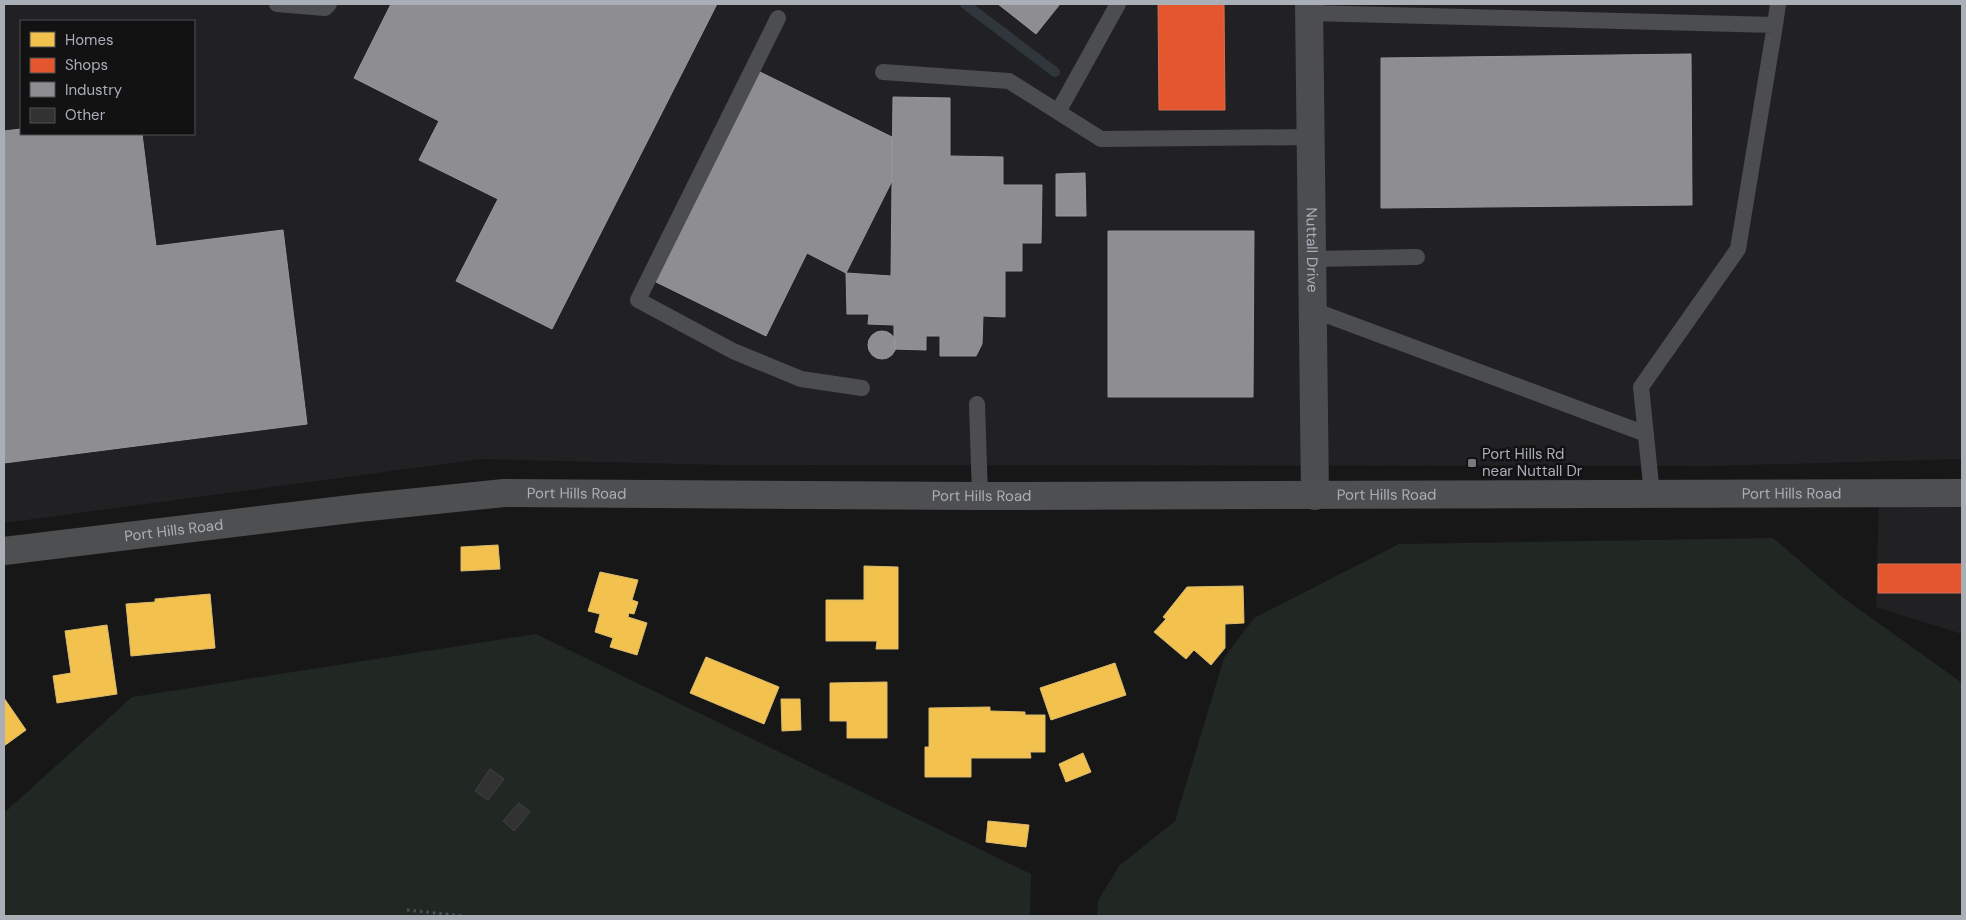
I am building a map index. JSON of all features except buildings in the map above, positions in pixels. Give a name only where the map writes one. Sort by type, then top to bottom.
[{"type":"highway","name":"Port Hills Road","points":[[4,551],[359,508],[504,493],[980,496],[1962,493]]},
{"type":"street","name":"Nuttall Drive","points":[[1309,9],[1315,496]]},
{"type":"lane","points":[[278,4],[325,8],[329,4]]},
{"type":"lane","points":[[1058,112],[1118,4]]},
{"type":"lane","points":[[1652,494],[1641,387],[1738,249],[1778,4]]},
{"type":"lane","points":[[1309,9],[1776,25]]},
{"type":"lane","points":[[778,18],[638,300],[733,351],[801,379],[862,388]]},
{"type":"lane","points":[[883,72],[1010,82],[1100,139],[1311,137]]},
{"type":"lane","points":[[1312,259],[1417,257]]},
{"type":"lane","points":[[1313,310],[1646,434]]},
{"type":"lane","points":[[977,404],[980,496]]},
{"type":"path","points":[[407,910],[464,916]]},
{"type":"shaded area","points":[[4,4],[1962,4],[1962,459],[1711,466],[724,465],[481,459],[4,523]]},
{"type":"shaded area","points":[[1879,494],[1962,494],[1962,634],[1876,607]]},
{"type":"shaded area","points":[[1773,538],[1842,597],[1962,683],[1962,916],[1097,916],[1098,901],[1119,866],[1175,821],[1224,658],[1254,618],[1399,544]]},
{"type":"shaded area","points":[[536,634],[1031,874],[1030,916],[4,916],[4,813],[132,697]]},
{"type":"waterway","points":[[965,4],[1055,72]]},
{"type":"place","name":"Port Hills Rd near Nuttall Dr","points":[[1472,463]]}]
